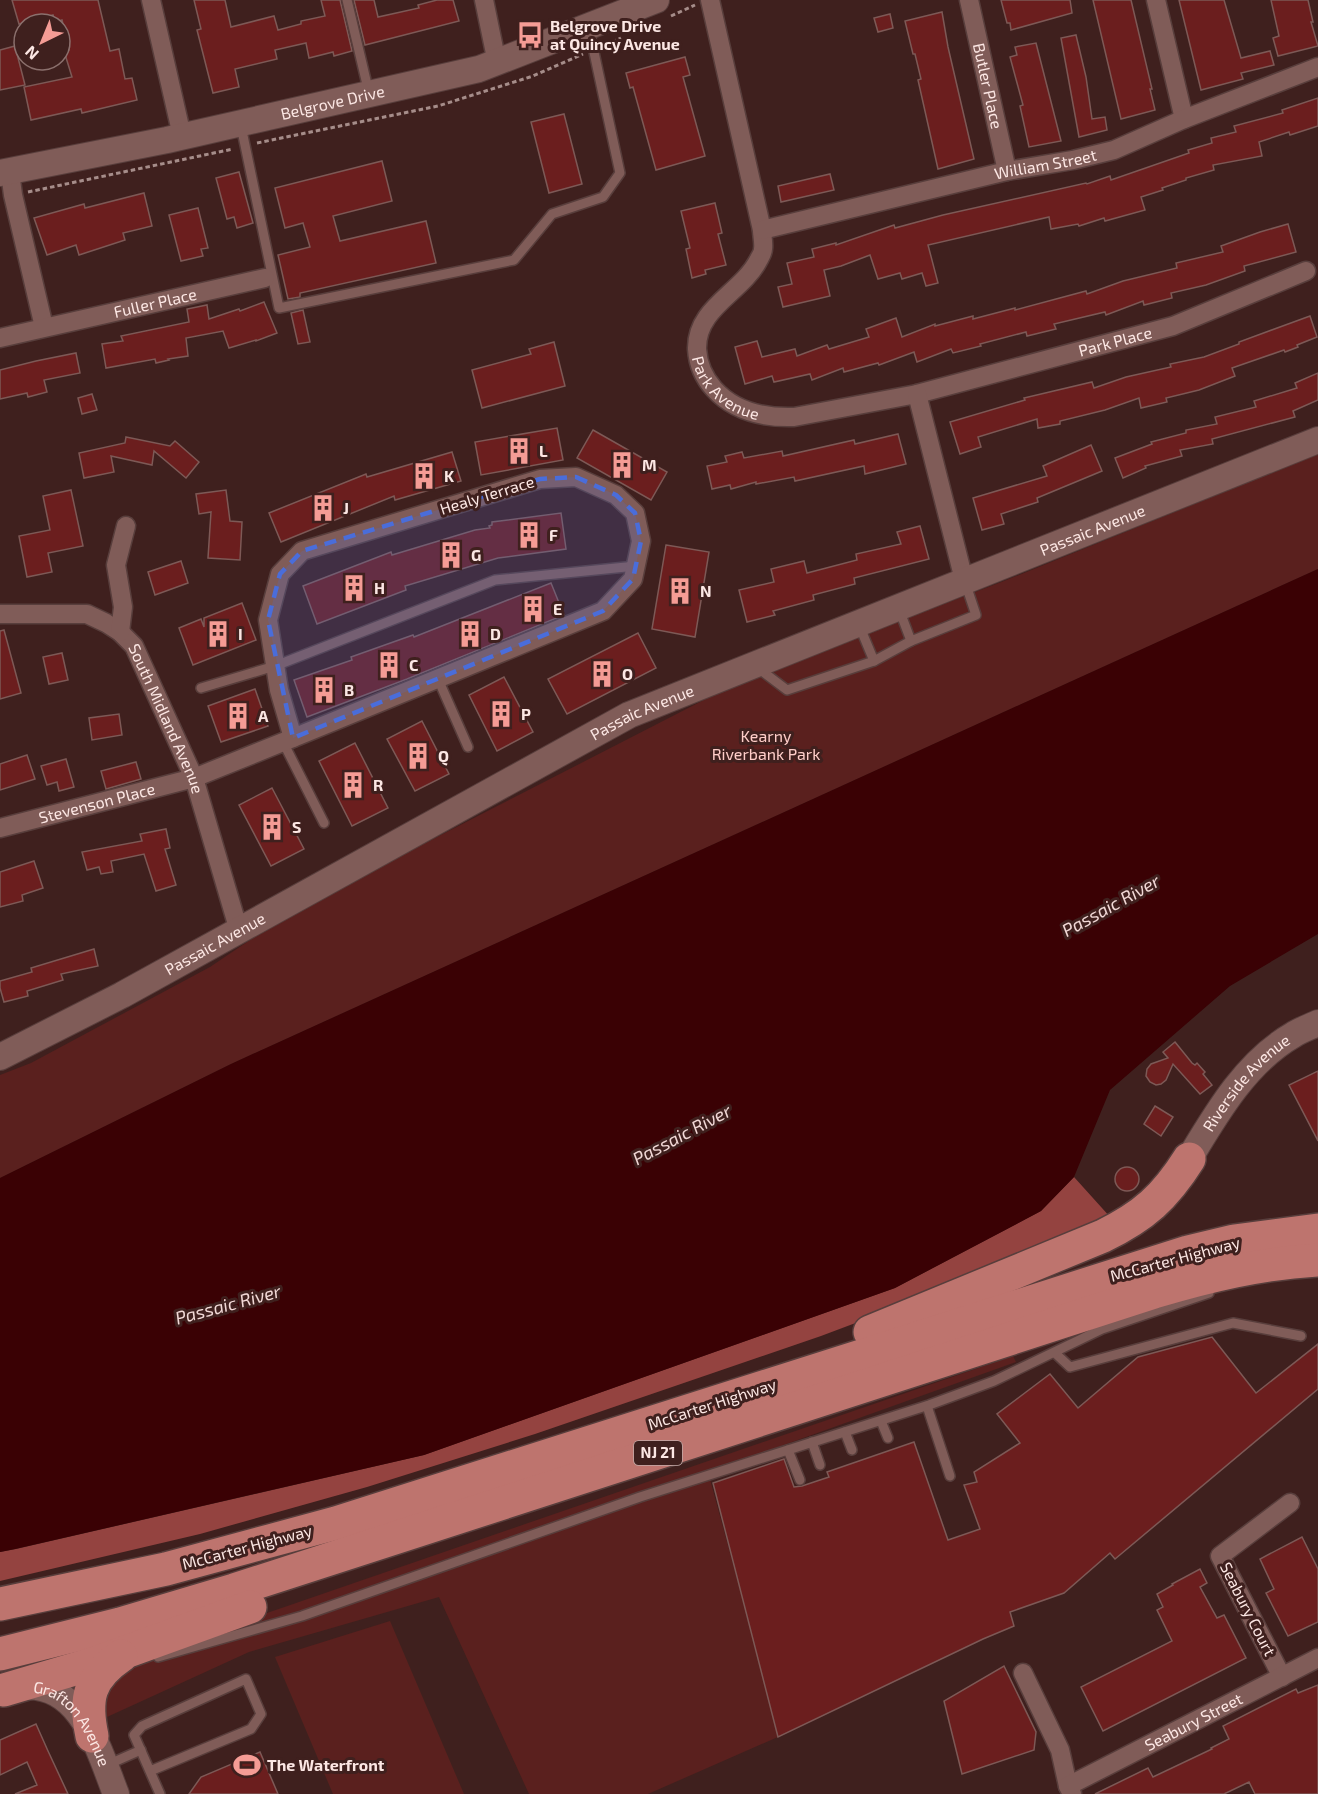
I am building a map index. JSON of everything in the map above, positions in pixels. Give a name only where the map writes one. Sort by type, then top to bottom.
[{"type":"highway","points":[[532,1461],[917,1313],[1103,1236],[1124,1226],[1161,1198],[1189,1159]]},
{"type":"highway","name":"McCarter Highway","points":[[0,1604],[109,1582],[224,1555],[370,1513],[1145,1264],[1234,1241],[1318,1230]]},
{"type":"highway","name":"NJ 21","points":[[0,1654],[64,1639],[177,1607],[1154,1292],[1240,1269],[1283,1262],[1309,1266]]},
{"type":"highway","points":[[92,1736],[88,1718],[88,1702],[91,1688],[99,1675],[134,1656],[513,1500]]},
{"type":"highway","points":[[2,1690],[134,1656]]},
{"type":"main road","name":"Belgrove Drive","points":[[5,173],[369,95],[479,69],[656,0]]},
{"type":"main road","name":"Passaic Avenue","points":[[0,1057],[97,1008],[239,931],[629,715],[1318,440]]},
{"type":"main road","name":"Riverside Avenue","points":[[1189,1159],[1233,1091],[1254,1068],[1273,1049],[1293,1034],[1318,1023]]},
{"type":"main road","name":"Grafton Avenue","points":[[2,1690],[25,1686],[43,1688],[69,1701],[92,1736],[117,1794]]},
{"type":"street","points":[[151,0],[182,136]]},
{"type":"street","points":[[484,0],[497,63]]},
{"type":"street","name":"Park Avenue","points":[[710,0],[762,230],[764,250],[754,268],[718,303],[704,321],[697,337],[698,358],[705,379],[720,395],[740,409],[760,416],[780,418],[916,394]]},
{"type":"street","name":"Butler Place","points":[[969,0],[1007,171]]},
{"type":"street","points":[[1156,0],[1184,119]]},
{"type":"street","name":"William Street","points":[[762,230],[1007,171],[1073,160],[1114,150],[1184,119],[1318,67]]},
{"type":"street","points":[[5,173],[13,195],[44,327]]},
{"type":"street","name":"Park Place","points":[[916,394],[1173,326],[1306,271]]},
{"type":"street","name":"Fuller Place","points":[[0,338],[265,278]]},
{"type":"street","points":[[916,394],[964,580]]},
{"type":"street","name":"Healy Terrace","points":[[194,778],[288,740],[438,679],[603,611],[633,579],[641,541],[635,513],[616,495],[576,477],[540,478],[302,551],[280,574],[268,620],[288,740]]},
{"type":"street","points":[[120,632],[123,607],[116,565],[126,526]]},
{"type":"street","name":"South Midland Avenue","points":[[0,614],[87,614],[120,632],[134,646],[194,778],[239,931]]},
{"type":"street","name":"Stevenson Place","points":[[0,828],[194,778]]},
{"type":"street","name":"Seabury Court","points":[[1282,1677],[1221,1556],[1290,1503]]},
{"type":"street","name":"Seabury Street","points":[[1070,1790],[1318,1658]]},
{"type":"street","points":[[1023,1672],[1060,1750],[1070,1790]]},
{"type":"lane","points":[[347,0],[369,95]]},
{"type":"lane","points":[[241,123],[279,308],[514,260],[552,214],[603,197],[620,173],[589,27]]},
{"type":"lane","points":[[201,687],[275,666],[495,580],[636,566]]},
{"type":"lane","points":[[754,665],[787,690],[874,661],[911,641],[976,615],[964,580]]},
{"type":"lane","points":[[898,607],[911,641]]},
{"type":"lane","points":[[859,623],[874,661]]},
{"type":"lane","points":[[438,679],[468,747]]},
{"type":"lane","points":[[288,740],[324,823]]},
{"type":"lane","points":[[1309,1266],[1318,1268]]},
{"type":"lane","points":[[134,1656],[313,1613],[640,1497],[927,1406],[994,1381],[1102,1329],[1223,1290]]},
{"type":"lane","points":[[1055,1353],[1070,1367],[1233,1323],[1301,1336]]},
{"type":"lane","points":[[927,1406],[950,1476]]},
{"type":"lane","points":[[881,1420],[888,1438]]},
{"type":"lane","points":[[845,1432],[852,1450]]},
{"type":"lane","points":[[812,1443],[820,1465]]},
{"type":"lane","points":[[788,1450],[800,1480]]},
{"type":"lane","points":[[150,1771],[251,1729],[261,1714],[246,1679],[142,1726],[134,1735],[160,1794]]},
{"type":"lane","points":[[105,1766],[141,1750]]},
{"type":"highlighted area","points":[[576,477],[616,495],[635,513],[641,541],[633,579],[603,611],[293,738],[268,620],[280,574],[302,551],[540,479]]},
{"type":"green space","name":"Kearny Riverbank Park","points":[[1318,454],[1318,569],[231,1064],[0,1178],[0,1075],[31,1063],[210,967],[293,911],[737,683],[1004,581]]},
{"type":"green space","points":[[1013,1356],[1016,1362],[708,1472],[780,1736],[648,1794],[529,1794],[439,1597],[249,1652],[107,1717],[100,1698],[119,1676],[142,1656]]},
{"type":"green space","points":[[390,1621],[464,1794],[333,1794],[275,1657]]},
{"type":"shaded area","points":[[1074,1177],[1111,1218],[991,1272],[821,1336],[535,1434],[367,1487],[200,1534],[0,1581],[0,1552],[424,1455],[895,1288],[1041,1211]]},
{"type":"water","name":"Passaic River","points":[[1318,569],[1318,934],[1230,986],[1110,1090],[1074,1177],[1041,1211],[895,1288],[424,1455],[0,1552],[0,1178],[231,1064]]},
{"type":"building","points":[[12,0],[98,0],[110,51],[119,49],[125,79],[132,78],[137,100],[82,113],[81,109],[31,120],[24,87],[72,77],[72,12],[16,12]]},
{"type":"building","points":[[194,0],[225,0],[231,27],[274,16],[278,30],[301,24],[301,21],[325,16],[321,0],[340,0],[352,51],[334,56],[333,52],[309,58],[306,43],[275,50],[277,59],[235,69],[239,87],[213,93],[197,30],[201,29]]},
{"type":"building","points":[[354,0],[374,0],[378,17],[419,8],[418,5],[437,0],[453,0],[459,21],[365,45]]},
{"type":"building","points":[[1001,0],[1070,0],[1072,13],[1011,30]]},
{"type":"building","points":[[1093,0],[1131,0],[1155,110],[1121,119]]},
{"type":"building","points":[[1179,0],[1224,0],[1241,58],[1270,51],[1274,65],[1241,73],[1243,79],[1201,90]]},
{"type":"building","points":[[1271,0],[1308,0],[1318,46],[1278,56],[1273,38],[1279,36]]},
{"type":"building","points":[[942,12],[974,159],[938,169],[918,80],[921,79],[905,21]]},
{"type":"building","points":[[890,14],[893,28],[878,32],[874,18]]},
{"type":"building","points":[[1076,35],[1086,77],[1092,119],[1105,117],[1107,130],[1079,137],[1061,38]]},
{"type":"building","points":[[1036,43],[1061,141],[1029,147],[1020,106],[1023,105],[1010,57],[1017,55],[1015,47]]},
{"type":"building","points":[[12,47],[12,72],[22,72],[25,85],[0,90],[0,50]]},
{"type":"building","points":[[685,57],[690,75],[683,77],[705,156],[656,170],[633,87],[630,88],[626,73]]},
{"type":"building","points":[[1318,98],[1318,126],[1259,142],[1262,156],[1213,165],[1214,170],[1186,178],[1186,180],[1162,188],[1163,190],[1141,197],[1145,210],[1105,221],[1104,218],[1079,226],[1078,224],[1051,229],[1049,217],[928,245],[938,283],[926,286],[922,273],[902,279],[900,273],[878,279],[870,255],[824,270],[830,296],[783,307],[778,287],[792,284],[787,263],[814,257],[812,249],[836,243],[836,245],[894,225],[895,228],[943,215],[1087,184],[1110,176],[1111,180],[1212,143],[1211,138],[1236,132],[1234,126],[1283,113],[1282,110]]},
{"type":"building","points":[[564,114],[582,184],[549,193],[531,122]]},
{"type":"building","points":[[382,161],[392,201],[333,216],[340,241],[426,221],[436,263],[300,293],[300,297],[288,299],[278,255],[310,247],[303,223],[285,228],[275,188]]},
{"type":"building","points":[[239,172],[253,223],[237,228],[234,217],[227,219],[216,178]]},
{"type":"building","points":[[830,174],[834,190],[781,202],[778,186]]},
{"type":"building","points":[[144,193],[152,226],[123,233],[125,240],[79,255],[76,245],[47,255],[34,218],[84,204],[85,208]]},
{"type":"building","points":[[715,203],[722,233],[718,234],[726,265],[705,270],[706,274],[692,278],[686,249],[690,248],[681,211]]},
{"type":"building","points":[[198,208],[208,248],[201,249],[203,256],[181,261],[169,215]]},
{"type":"building","points":[[1288,224],[1296,252],[1244,266],[1245,271],[1206,285],[1171,293],[1172,298],[1144,305],[1143,301],[1106,315],[1105,312],[1054,324],[1056,329],[1027,336],[1026,332],[953,353],[951,349],[917,362],[914,352],[879,365],[878,363],[844,372],[843,368],[812,380],[810,374],[774,382],[772,376],[745,384],[735,347],[757,341],[762,357],[795,349],[797,356],[827,345],[829,349],[869,337],[866,329],[896,318],[902,337],[935,324],[935,326],[973,316],[973,319],[1015,308],[1015,310],[1086,291],[1087,294],[1123,281],[1177,268],[1176,263],[1223,252],[1221,246]]},
{"type":"building","points":[[264,302],[277,333],[229,348],[223,331],[186,338],[188,356],[156,363],[155,359],[106,368],[102,344],[123,341],[121,336],[189,322],[187,309],[207,305],[209,319]]},
{"type":"building","points":[[303,310],[310,342],[298,344],[291,313]]},
{"type":"building","points":[[1310,316],[1317,337],[1285,352],[1284,350],[1232,368],[1235,376],[1199,390],[1166,398],[1167,402],[1141,408],[1139,398],[1105,410],[1060,421],[1060,424],[1038,428],[1037,419],[978,437],[981,447],[960,454],[950,422],[1025,400],[1024,398],[1092,382],[1094,388],[1126,377],[1171,367],[1170,364],[1204,357]]},
{"type":"building","points":[[554,342],[565,386],[482,408],[472,370],[531,354],[529,349]]},
{"type":"building","points":[[76,353],[80,373],[44,380],[47,392],[28,397],[27,393],[0,399],[0,370]]},
{"type":"building","points":[[1318,373],[1318,400],[1293,411],[1295,417],[1212,439],[1213,444],[1180,450],[1182,456],[1145,466],[1146,468],[1123,478],[1115,458],[1152,444],[1151,442],[1186,433],[1186,430],[1217,424],[1215,417],[1256,407],[1254,401],[1297,388],[1295,383]]},
{"type":"building","points":[[92,394],[97,410],[82,414],[78,398]]},
{"type":"building","name":"L","points":[[557,428],[563,460],[481,475],[475,442]]},
{"type":"building","name":"M","points":[[593,430],[667,472],[651,500],[577,458]]},
{"type":"building","points":[[898,434],[906,464],[865,474],[864,466],[795,481],[794,477],[756,484],[756,482],[731,489],[730,485],[712,489],[707,466],[727,462],[725,456],[742,452],[744,458],[782,451],[783,456],[854,440],[855,444]]},
{"type":"building","points":[[126,437],[170,446],[175,441],[199,462],[186,478],[154,451],[152,465],[111,456],[114,472],[84,478],[79,453],[125,443]]},
{"type":"building","points":[[1091,445],[1102,471],[1037,498],[1038,502],[1001,514],[1004,524],[982,530],[973,498],[1047,476],[1043,466]]},
{"type":"building","points":[[452,452],[461,481],[395,500],[394,496],[281,542],[269,513],[366,474],[367,477]]},
{"type":"building","points":[[71,490],[83,546],[48,553],[52,572],[27,577],[19,536],[50,530],[43,496]]},
{"type":"building","points":[[226,490],[230,521],[242,522],[240,560],[208,558],[211,512],[199,514],[196,494]]},
{"type":"building","points":[[561,513],[566,549],[498,558],[405,586],[406,590],[317,624],[303,586],[391,552],[392,555],[475,530],[490,528],[492,522]]},
{"type":"building","points":[[920,526],[929,559],[854,578],[855,584],[813,595],[814,600],[773,611],[775,615],[747,622],[739,590],[774,582],[771,569],[804,561],[807,573],[857,560],[856,554],[901,544],[897,532]]},
{"type":"building","name":"N","points":[[666,545],[709,552],[695,637],[652,629]]},
{"type":"building","points":[[181,561],[188,583],[155,595],[148,572]]},
{"type":"building","points":[[551,583],[564,615],[307,717],[294,680],[352,660],[351,657],[413,635],[414,637]]},
{"type":"building","name":"I","points":[[242,603],[256,640],[193,665],[179,628],[201,619],[204,627],[204,618]]},
{"type":"building","points":[[4,630],[21,693],[0,699],[0,631]]},
{"type":"building","name":"O","points":[[638,633],[656,668],[567,714],[548,679]]},
{"type":"building","points":[[62,653],[68,680],[49,684],[43,657]]},
{"type":"building","name":"P","points":[[504,677],[533,732],[497,751],[469,695]]},
{"type":"building","name":"A","points":[[255,689],[268,726],[221,742],[208,706]]},
{"type":"building","points":[[119,714],[122,735],[92,740],[89,718]]},
{"type":"building","name":"Q","points":[[422,721],[449,774],[415,791],[387,739]]},
{"type":"building","name":"R","points":[[355,743],[388,808],[352,826],[319,761]]},
{"type":"building","points":[[27,755],[35,779],[0,790],[0,764]]},
{"type":"building","points":[[66,759],[74,787],[59,791],[57,782],[47,785],[41,766]]},
{"type":"building","points":[[136,762],[141,779],[106,789],[101,771]]},
{"type":"building","name":"S","points":[[272,788],[304,849],[271,866],[239,805]]},
{"type":"building","points":[[166,829],[170,848],[165,849],[176,885],[156,891],[144,854],[111,861],[113,872],[101,874],[99,867],[87,870],[82,852],[142,841],[140,834]]},
{"type":"building","points":[[34,861],[43,888],[22,895],[23,901],[0,907],[0,872]]},
{"type":"building","points":[[94,949],[98,966],[61,974],[63,980],[27,991],[28,996],[4,1002],[0,981],[32,972],[31,968]]},
{"type":"building","points":[[1175,1042],[1192,1063],[1195,1065],[1197,1063],[1205,1072],[1203,1074],[1212,1085],[1200,1094],[1173,1064],[1166,1080],[1161,1084],[1156,1085],[1150,1082],[1146,1076],[1151,1064],[1168,1058],[1163,1052]]},
{"type":"building","points":[[1318,1071],[1318,1141],[1289,1085]]},
{"type":"building","points":[[1155,1106],[1173,1117],[1161,1136],[1144,1124]]},
{"type":"building","points":[[1127,1167],[1132,1168],[1138,1174],[1138,1184],[1132,1190],[1127,1191],[1122,1190],[1116,1184],[1115,1179],[1116,1174],[1122,1168]]},
{"type":"building","points":[[1212,1337],[1256,1393],[1318,1344],[1318,1389],[1115,1559],[1110,1553],[1064,1593],[1010,1612],[1014,1626],[778,1737],[713,1483],[784,1459],[794,1487],[802,1486],[829,1477],[827,1472],[914,1442],[948,1540],[980,1529],[964,1485],[977,1482],[974,1472],[1020,1443],[997,1414],[1050,1374],[1078,1408],[1138,1357]]},
{"type":"building","points":[[1302,1537],[1318,1569],[1318,1622],[1288,1636],[1266,1593],[1274,1589],[1260,1559]]},
{"type":"building","points":[[1200,1569],[1207,1583],[1200,1587],[1217,1618],[1224,1615],[1246,1658],[1103,1731],[1081,1687],[1172,1641],[1157,1610],[1163,1607],[1157,1594]]},
{"type":"building","points":[[1004,1666],[1036,1732],[1034,1750],[962,1774],[944,1701]]},
{"type":"building","points":[[1318,1685],[1318,1794],[1255,1794],[1249,1782],[1224,1794],[1095,1794],[1148,1768],[1153,1777],[1212,1749],[1229,1739],[1223,1726],[1296,1689],[1298,1693]]},
{"type":"building","points":[[36,1724],[68,1794],[15,1794],[37,1785],[27,1762],[0,1775],[0,1740]]},
{"type":"building","name":"The Waterfront","points":[[260,1752],[278,1794],[189,1794],[201,1777]]},
{"type":"place","name":"Belgrove Drive at Quincy Avenue","points":[[530,35]]},
{"type":"place","name":"L","points":[[519,451]]},
{"type":"place","name":"M","points":[[622,465]]},
{"type":"place","name":"K","points":[[424,476]]},
{"type":"place","name":"J","points":[[323,508]]},
{"type":"place","name":"F","points":[[529,535]]},
{"type":"place","name":"G","points":[[451,555]]},
{"type":"place","name":"H","points":[[354,588]]},
{"type":"place","name":"N","points":[[680,591]]},
{"type":"place","name":"E","points":[[533,609]]},
{"type":"place","name":"I","points":[[218,634]]},
{"type":"place","name":"D","points":[[470,634]]},
{"type":"place","name":"C","points":[[389,665]]},
{"type":"place","name":"O","points":[[602,674]]},
{"type":"place","name":"B","points":[[324,690]]},
{"type":"place","name":"P","points":[[501,714]]},
{"type":"place","name":"A","points":[[238,716]]},
{"type":"place","name":"Q","points":[[418,756]]},
{"type":"place","name":"R","points":[[353,785]]},
{"type":"place","name":"S","points":[[272,827]]},
{"type":"place","name":"The Waterfront","points":[[247,1765]]}]
